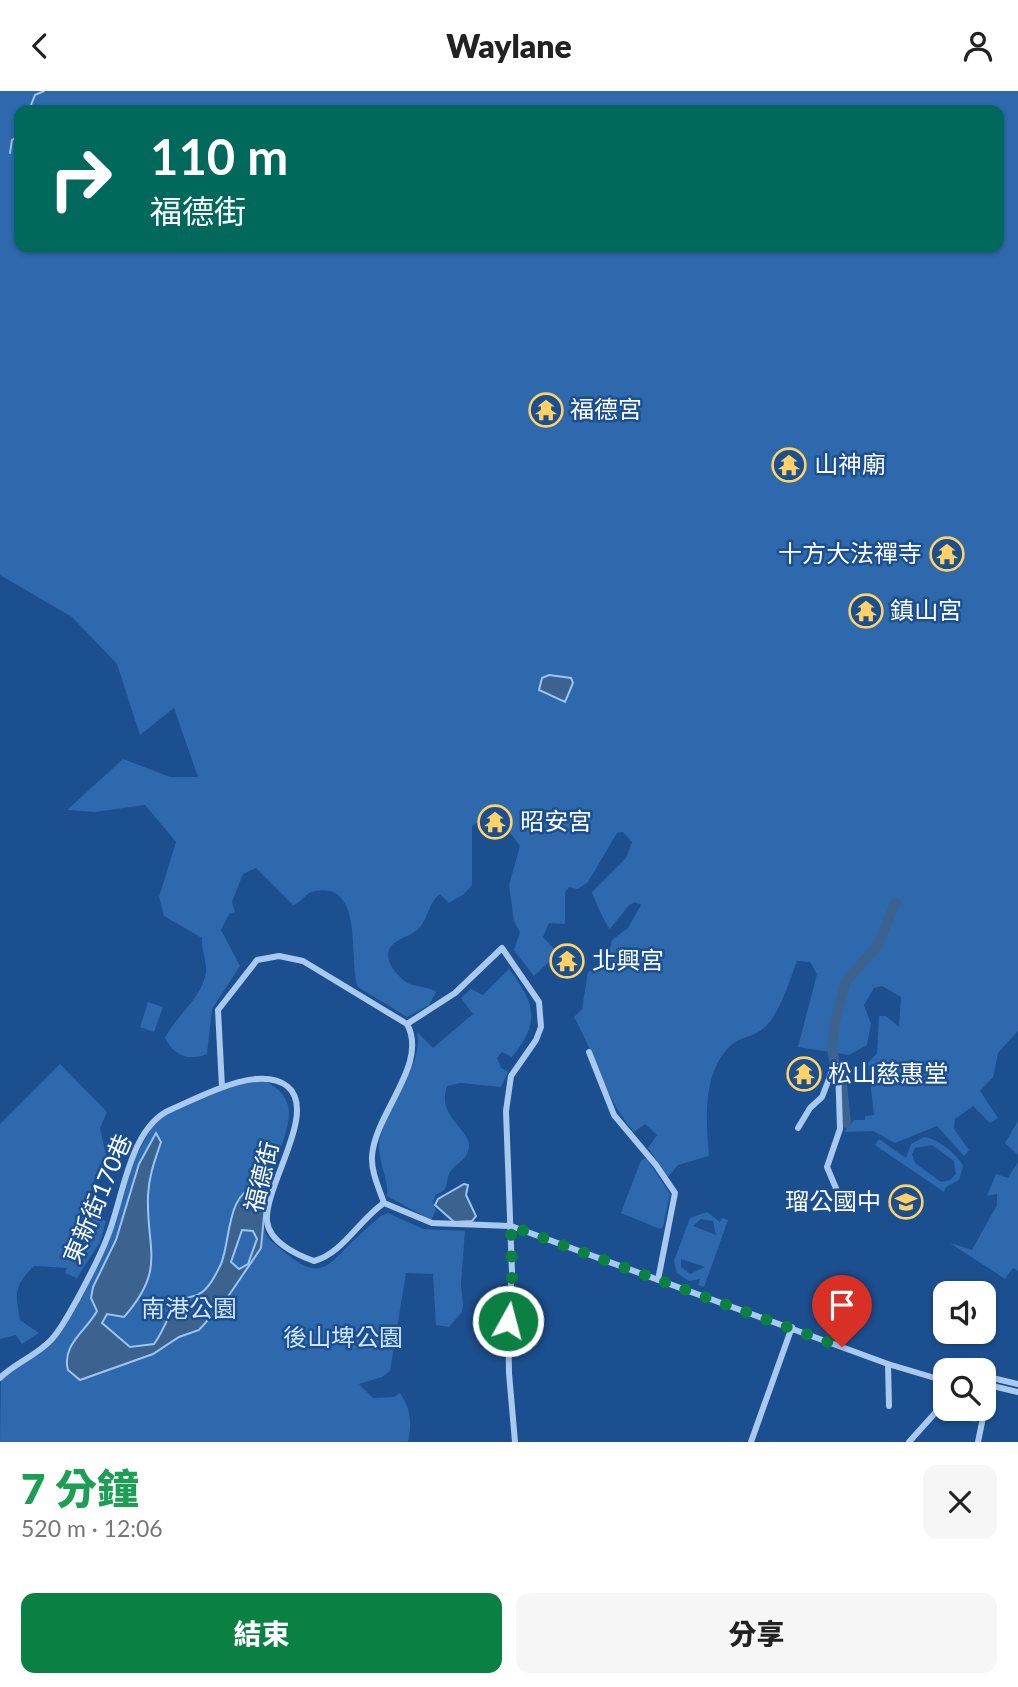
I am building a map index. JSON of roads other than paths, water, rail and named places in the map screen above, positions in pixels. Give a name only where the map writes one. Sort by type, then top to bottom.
[{"type":"street","points":[[407,1024],[455,993],[502,948],[539,1002],[541,1027],[536,1040],[511,1076],[507,1093],[512,1281],[508,1321],[515,1442]]},
{"type":"street","points":[[222,1087],[218,1010],[257,960],[279,956],[303,961],[407,1024],[414,1036],[414,1055],[397,1088],[372,1153],[373,1169],[384,1203],[432,1223],[511,1226],[888,1364],[933,1377]]},
{"type":"street","points":[[589,1052],[614,1115],[656,1164],[675,1193],[657,1280]]},
{"type":"street","points":[[798,1128],[810,1108],[822,1097],[834,1066],[838,1066],[840,1129],[827,1167],[838,1193]]},
{"type":"street","name":"福德街","points":[[222,1087],[253,1079],[271,1080],[285,1084],[297,1099],[299,1113],[276,1179],[267,1222],[275,1237],[292,1252],[314,1261],[323,1259],[369,1213],[384,1203]]},
{"type":"street","name":"東新街170巷","points":[[0,1378],[54,1338],[108,1236],[132,1159],[151,1123],[160,1113],[222,1087]]},
{"type":"street","points":[[751,1442],[792,1327]]},
{"type":"street","points":[[888,1364],[889,1406]]},
{"type":"street","points":[[996,1383],[1018,1384]]},
{"type":"street","points":[[996,1385],[1018,1392]]},
{"type":"street","points":[[909,1442],[933,1415]]},
{"type":"street","points":[[978,1442],[982,1421]]},
{"type":"waterway","points":[[31,105],[35,95],[44,91]]},
{"type":"waterway","points":[[10,153],[14,139]]},
{"type":"waterway","points":[[835,1064],[832,1049],[835,1021],[846,981],[877,946],[896,902]]},
{"type":"waterway","points":[[842,1085],[846,1123]]},
{"type":"place","name":"福德宮","points":[[546,410]]},
{"type":"place","name":"山神廟","points":[[789,465]]},
{"type":"place","name":"十方大法禪寺","points":[[947,554]]},
{"type":"place","name":"鎮山宮","points":[[866,611]]},
{"type":"place","name":"昭安宮","points":[[495,822]]},
{"type":"place","name":"北興宮","points":[[567,961]]},
{"type":"place","name":"松山慈惠堂","points":[[804,1074]]},
{"type":"place","name":"瑠公國中","points":[[906,1202]]},
{"type":"park label","name":"南港公園","points":[[189,1309]]},
{"type":"park label","name":"後山埤公園","points":[[343,1338]]}]
